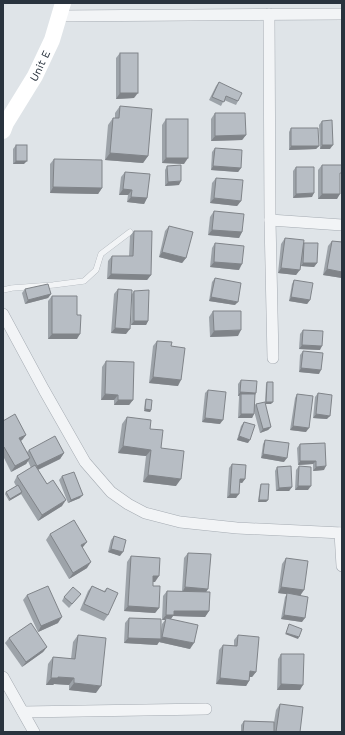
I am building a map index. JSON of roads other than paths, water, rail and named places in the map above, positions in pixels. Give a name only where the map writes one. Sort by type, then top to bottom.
[{"type":"street","points":[[61,10],[342,14]]},
{"type":"street","name":"Unit E","points":[[4,127],[35,76],[52,40],[61,10]]},
{"type":"street","points":[[269,14],[270,220],[273,358]]},
{"type":"street","points":[[270,220],[342,225]]},
{"type":"street","points":[[3,314],[85,462],[111,492],[128,504],[145,513],[180,522],[237,528],[341,533],[342,566]]},
{"type":"street","points":[[3,677],[34,732]]},
{"type":"street","points":[[23,712],[206,709]]},
{"type":"lane","points":[[3,290],[84,281],[96,270],[101,254],[130,232]]}]
